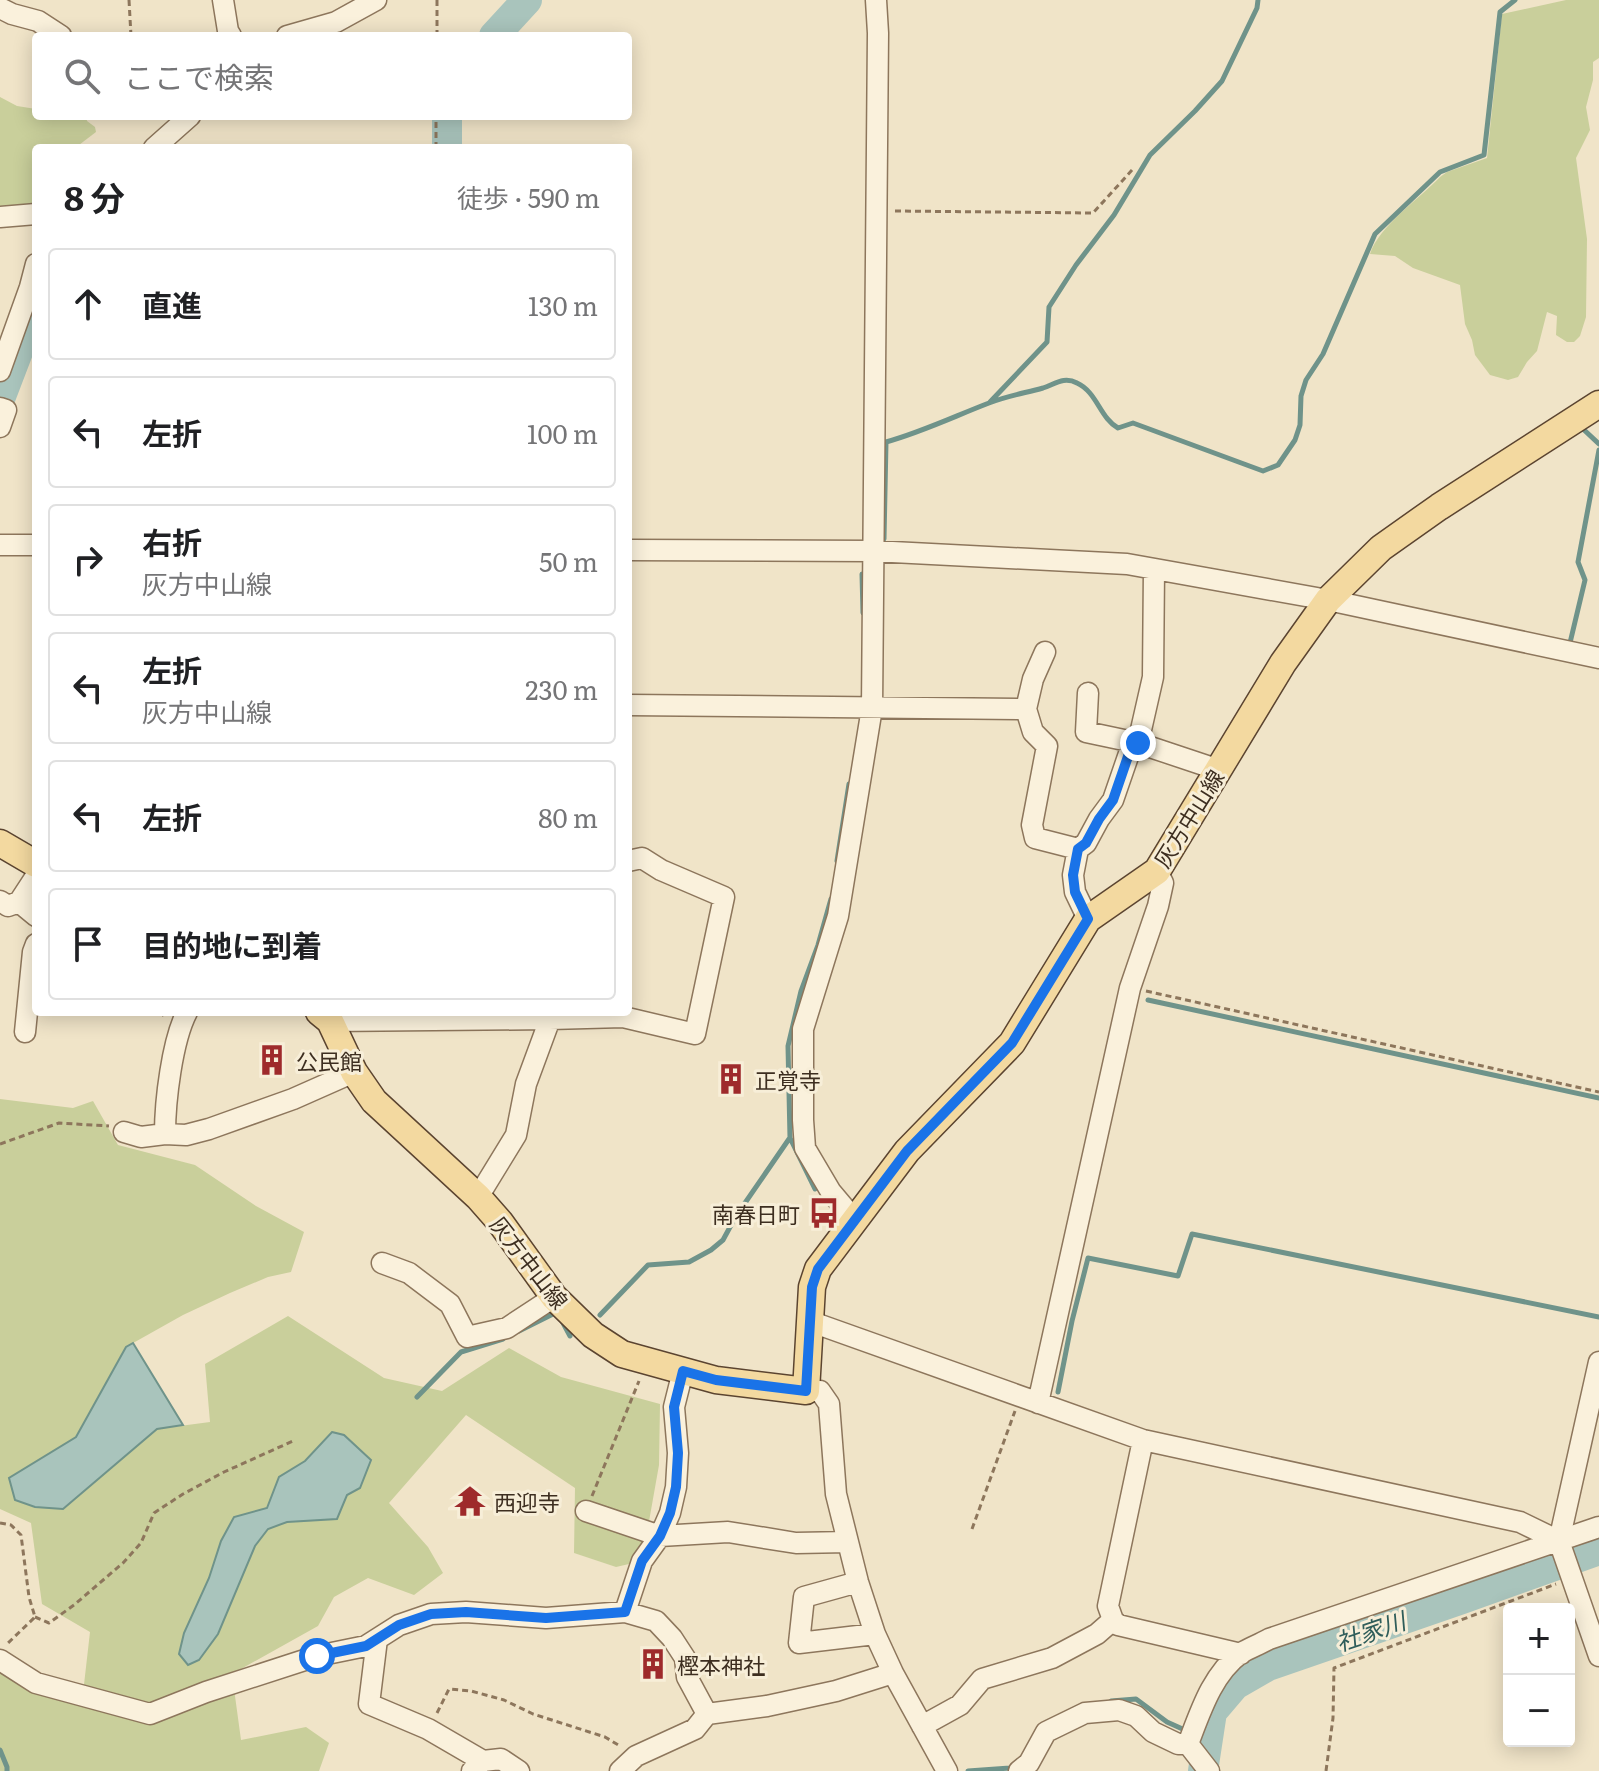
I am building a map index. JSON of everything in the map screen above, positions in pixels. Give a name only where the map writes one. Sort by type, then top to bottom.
[{"type":"main road","name":"灰方中山線","points":[[324,1016],[354,1072],[374,1101],[478,1197],[554,1297],[593,1335],[622,1354],[716,1380],[806,1391],[813,1279],[818,1269],[907,1151],[1012,1043],[1088,919],[1157,871],[1283,663],[1328,600],[1381,548],[1599,404]]},
{"type":"main road","points":[[0,843],[32,862]]},
{"type":"street","points":[[223,0],[229,32]]},
{"type":"street","points":[[301,32],[336,22],[376,0]]},
{"type":"street","points":[[851,1224],[847,1211],[831,1192],[805,1148],[803,1029],[838,916],[872,708],[876,0]]},
{"type":"street","points":[[0,8],[38,21],[55,32]]},
{"type":"street","points":[[158,144],[181,120]]},
{"type":"street","points":[[0,217],[32,214]]},
{"type":"street","points":[[0,371],[32,279]]},
{"type":"street","points":[[0,408],[6,410],[0,427]]},
{"type":"street","points":[[0,545],[32,545]]},
{"type":"street","points":[[632,550],[873,551],[1127,564],[1328,600],[1599,658]]},
{"type":"street","points":[[1088,919],[1075,892],[1073,875],[1078,849],[1086,843],[1113,800],[1135,742],[1153,677],[1154,569]]},
{"type":"street","points":[[1045,652],[1033,679],[1026,709],[1033,732],[1047,746],[1032,825],[1035,838],[1078,849]]},
{"type":"street","points":[[1088,693],[1086,732],[1135,742],[1219,770]]},
{"type":"street","points":[[632,705],[1026,709]]},
{"type":"street","points":[[324,1016],[623,1017],[695,1034],[724,897],[661,870],[642,858],[632,860]]},
{"type":"street","points":[[1029,1400],[1130,988],[1158,906],[1163,883],[1157,871]]},
{"type":"street","points":[[32,880],[10,902],[32,914]]},
{"type":"street","points":[[25,1032],[32,962]]},
{"type":"street","points":[[165,1134],[165,1110],[180,1026],[185,1016]]},
{"type":"street","points":[[478,1197],[516,1135],[526,1084],[547,1016]]},
{"type":"street","points":[[124,1132],[141,1137],[186,1135],[209,1129],[293,1099],[354,1072]]},
{"type":"street","points":[[382,1263],[409,1273],[450,1304],[467,1337],[507,1328],[554,1297]]},
{"type":"street","points":[[809,1321],[1143,1440],[1520,1522],[1559,1541]]},
{"type":"street","points":[[1599,1362],[1559,1541],[1599,1656]]},
{"type":"street","points":[[625,1612],[642,1561],[660,1536],[670,1513],[676,1487],[678,1453],[674,1407],[683,1371]]},
{"type":"street","points":[[806,1391],[820,1391],[829,1404],[836,1494],[858,1582],[875,1634],[947,1771]]},
{"type":"street","points":[[1143,1440],[1108,1606],[1113,1620],[1118,1625],[1241,1654]]},
{"type":"street","points":[[586,1511],[660,1536],[728,1532],[796,1543],[848,1542]]},
{"type":"street","points":[[1188,1744],[1205,1701],[1223,1672],[1241,1654],[1269,1639],[1599,1527]]},
{"type":"street","points":[[858,1582],[804,1597],[799,1643],[875,1634]]},
{"type":"street","points":[[3,1652],[36,1683],[150,1714],[206,1692],[317,1656],[366,1646],[399,1625],[431,1614],[466,1612],[546,1618],[625,1612],[656,1621],[672,1638],[685,1658],[687,1677],[707,1714]]},
{"type":"street","points":[[922,1726],[960,1705],[982,1679],[1052,1658],[1097,1634],[1113,1620]]},
{"type":"street","points":[[377,1639],[369,1704],[428,1729],[478,1766],[501,1759],[519,1771]]},
{"type":"street","points":[[620,1771],[636,1756],[695,1729],[707,1714],[767,1706],[836,1691],[893,1673]]},
{"type":"street","points":[[1019,1771],[1029,1763],[1046,1732],[1085,1713],[1119,1710],[1136,1716],[1153,1732],[1178,1744],[1188,1744]]},
{"type":"street","points":[[1188,1744],[1209,1771]]},
{"type":"path","points":[[129,0],[131,32]]},
{"type":"path","points":[[437,0],[437,32]]},
{"type":"path","points":[[436,120],[436,144]]},
{"type":"path","points":[[875,211],[1093,213],[1133,169]]},
{"type":"path","points":[[1130,988],[1599,1092]]},
{"type":"path","points":[[0,1144],[59,1123],[107,1126],[124,1132]]},
{"type":"path","points":[[586,1511],[647,1361]]},
{"type":"path","points":[[972,1529],[1029,1400]]},
{"type":"path","points":[[35,1617],[49,1623],[123,1563],[141,1543],[154,1513],[224,1472],[293,1441]]},
{"type":"path","points":[[0,1523],[11,1525],[21,1535],[29,1597],[35,1617]]},
{"type":"path","points":[[1326,1771],[1333,1718],[1334,1668],[1572,1578]]},
{"type":"path","points":[[3,1652],[35,1617]]},
{"type":"path","points":[[428,1729],[449,1689],[471,1691],[605,1737],[636,1756]]},
{"type":"green space","points":[[1566,0],[1599,0],[1599,58],[1593,62],[1593,80],[1586,107],[1590,130],[1576,158],[1587,239],[1586,317],[1580,336],[1574,342],[1567,342],[1556,335],[1557,316],[1547,312],[1537,351],[1518,377],[1508,380],[1490,375],[1475,355],[1465,324],[1460,285],[1413,268],[1395,256],[1370,254],[1391,223],[1440,177],[1487,158],[1502,14]]},
{"type":"green space","points":[[0,97],[17,106],[32,108],[32,120],[87,120],[95,127],[96,132],[80,144],[32,144],[32,217],[15,227],[0,226]]},
{"type":"green space","points":[[0,1099],[73,1108],[93,1101],[118,1145],[195,1165],[256,1206],[304,1232],[291,1272],[268,1277],[230,1293],[126,1347],[76,1437],[10,1478],[63,1509],[157,1429],[210,1422],[205,1364],[288,1316],[384,1378],[442,1391],[509,1348],[561,1377],[660,1404],[659,1465],[642,1561],[616,1567],[574,1553],[575,1488],[466,1415],[389,1503],[428,1547],[443,1573],[414,1595],[368,1578],[334,1597],[318,1626],[232,1674],[241,1740],[306,1727],[329,1743],[319,1771],[0,1771],[0,1660],[82,1702],[90,1632],[42,1604],[31,1523],[0,1509]],"holes":[[[332,1432],[347,1495],[337,1519],[287,1522],[268,1529],[255,1546],[209,1578],[221,1541],[267,1508],[279,1477],[305,1461]]]},
{"type":"water","points":[[133,1343],[183,1425],[157,1429],[63,1509],[35,1507],[15,1500],[9,1478],[76,1437],[126,1347]]},
{"type":"water","points":[[332,1432],[344,1435],[371,1460],[360,1488],[347,1495],[337,1519],[287,1522],[268,1529],[255,1546],[218,1634],[199,1660],[188,1665],[179,1654],[184,1633],[209,1578],[221,1541],[234,1517],[267,1508],[279,1477],[305,1461]]},
{"type":"waterway","points":[[498,32],[527,0]]},
{"type":"waterway","points":[[990,402],[1047,342],[1049,307],[1114,215],[1150,155],[1222,81],[1258,0]]},
{"type":"waterway","points":[[884,539],[886,442],[996,401],[1064,380],[1084,387],[1118,428],[1133,423],[1263,471],[1278,465],[1295,440],[1300,425],[1301,396],[1306,380],[1323,354],[1375,234],[1440,172],[1484,155],[1500,12],[1515,0]]},
{"type":"waterway","points":[[447,120],[447,144]]},
{"type":"waterway","points":[[0,399],[32,312]]},
{"type":"waterway","points":[[1582,428],[1599,444]]},
{"type":"waterway","points":[[1569,647],[1585,580],[1578,562],[1599,450]]},
{"type":"waterway","points":[[862,574],[863,613]]},
{"type":"waterway","points":[[837,861],[849,784]]},
{"type":"waterway","points":[[815,1189],[790,1138],[788,1046],[801,991],[831,899]]},
{"type":"waterway","points":[[1148,1000],[1599,1098]]},
{"type":"waterway","points":[[600,1315],[648,1265],[689,1262],[723,1240],[789,1139]]},
{"type":"waterway","points":[[1058,1392],[1088,1258],[1178,1276],[1192,1234],[1599,1317]]},
{"type":"waterway","points":[[519,1331],[557,1312]]},
{"type":"waterway","points":[[562,1321],[570,1336]]},
{"type":"waterway","points":[[417,1397],[461,1352],[503,1339]]},
{"type":"waterway","name":"社家川","points":[[1203,1771],[1212,1712],[1235,1685],[1268,1666],[1599,1550]]},
{"type":"waterway","points":[[1111,1701],[1136,1699],[1167,1722],[1187,1731]]},
{"type":"waterway","points":[[1196,1735],[1207,1741]]},
{"type":"waterway","points":[[0,1750],[7,1771]]},
{"type":"waterway","points":[[968,1771],[1014,1766]]},
{"type":"place","name":"公民館","points":[[272,1060]]},
{"type":"place","name":"正覚寺","points":[[731,1079]]},
{"type":"place","name":"南春日町","points":[[824,1213]]},
{"type":"place","name":"西迎寺","points":[[470,1501]]},
{"type":"place","name":"樫本神社","points":[[653,1664]]},
{"type":"route","points":[[317,1656],[366,1646],[399,1625],[431,1614],[466,1612],[546,1618],[625,1612],[642,1561],[660,1536],[670,1513],[676,1487],[678,1453],[674,1407],[683,1371],[716,1380],[806,1391],[812,1287],[818,1269],[907,1151],[1012,1043],[1088,919],[1075,892],[1073,875],[1078,849],[1086,843],[1113,800],[1133,742],[1138,743]]}]
